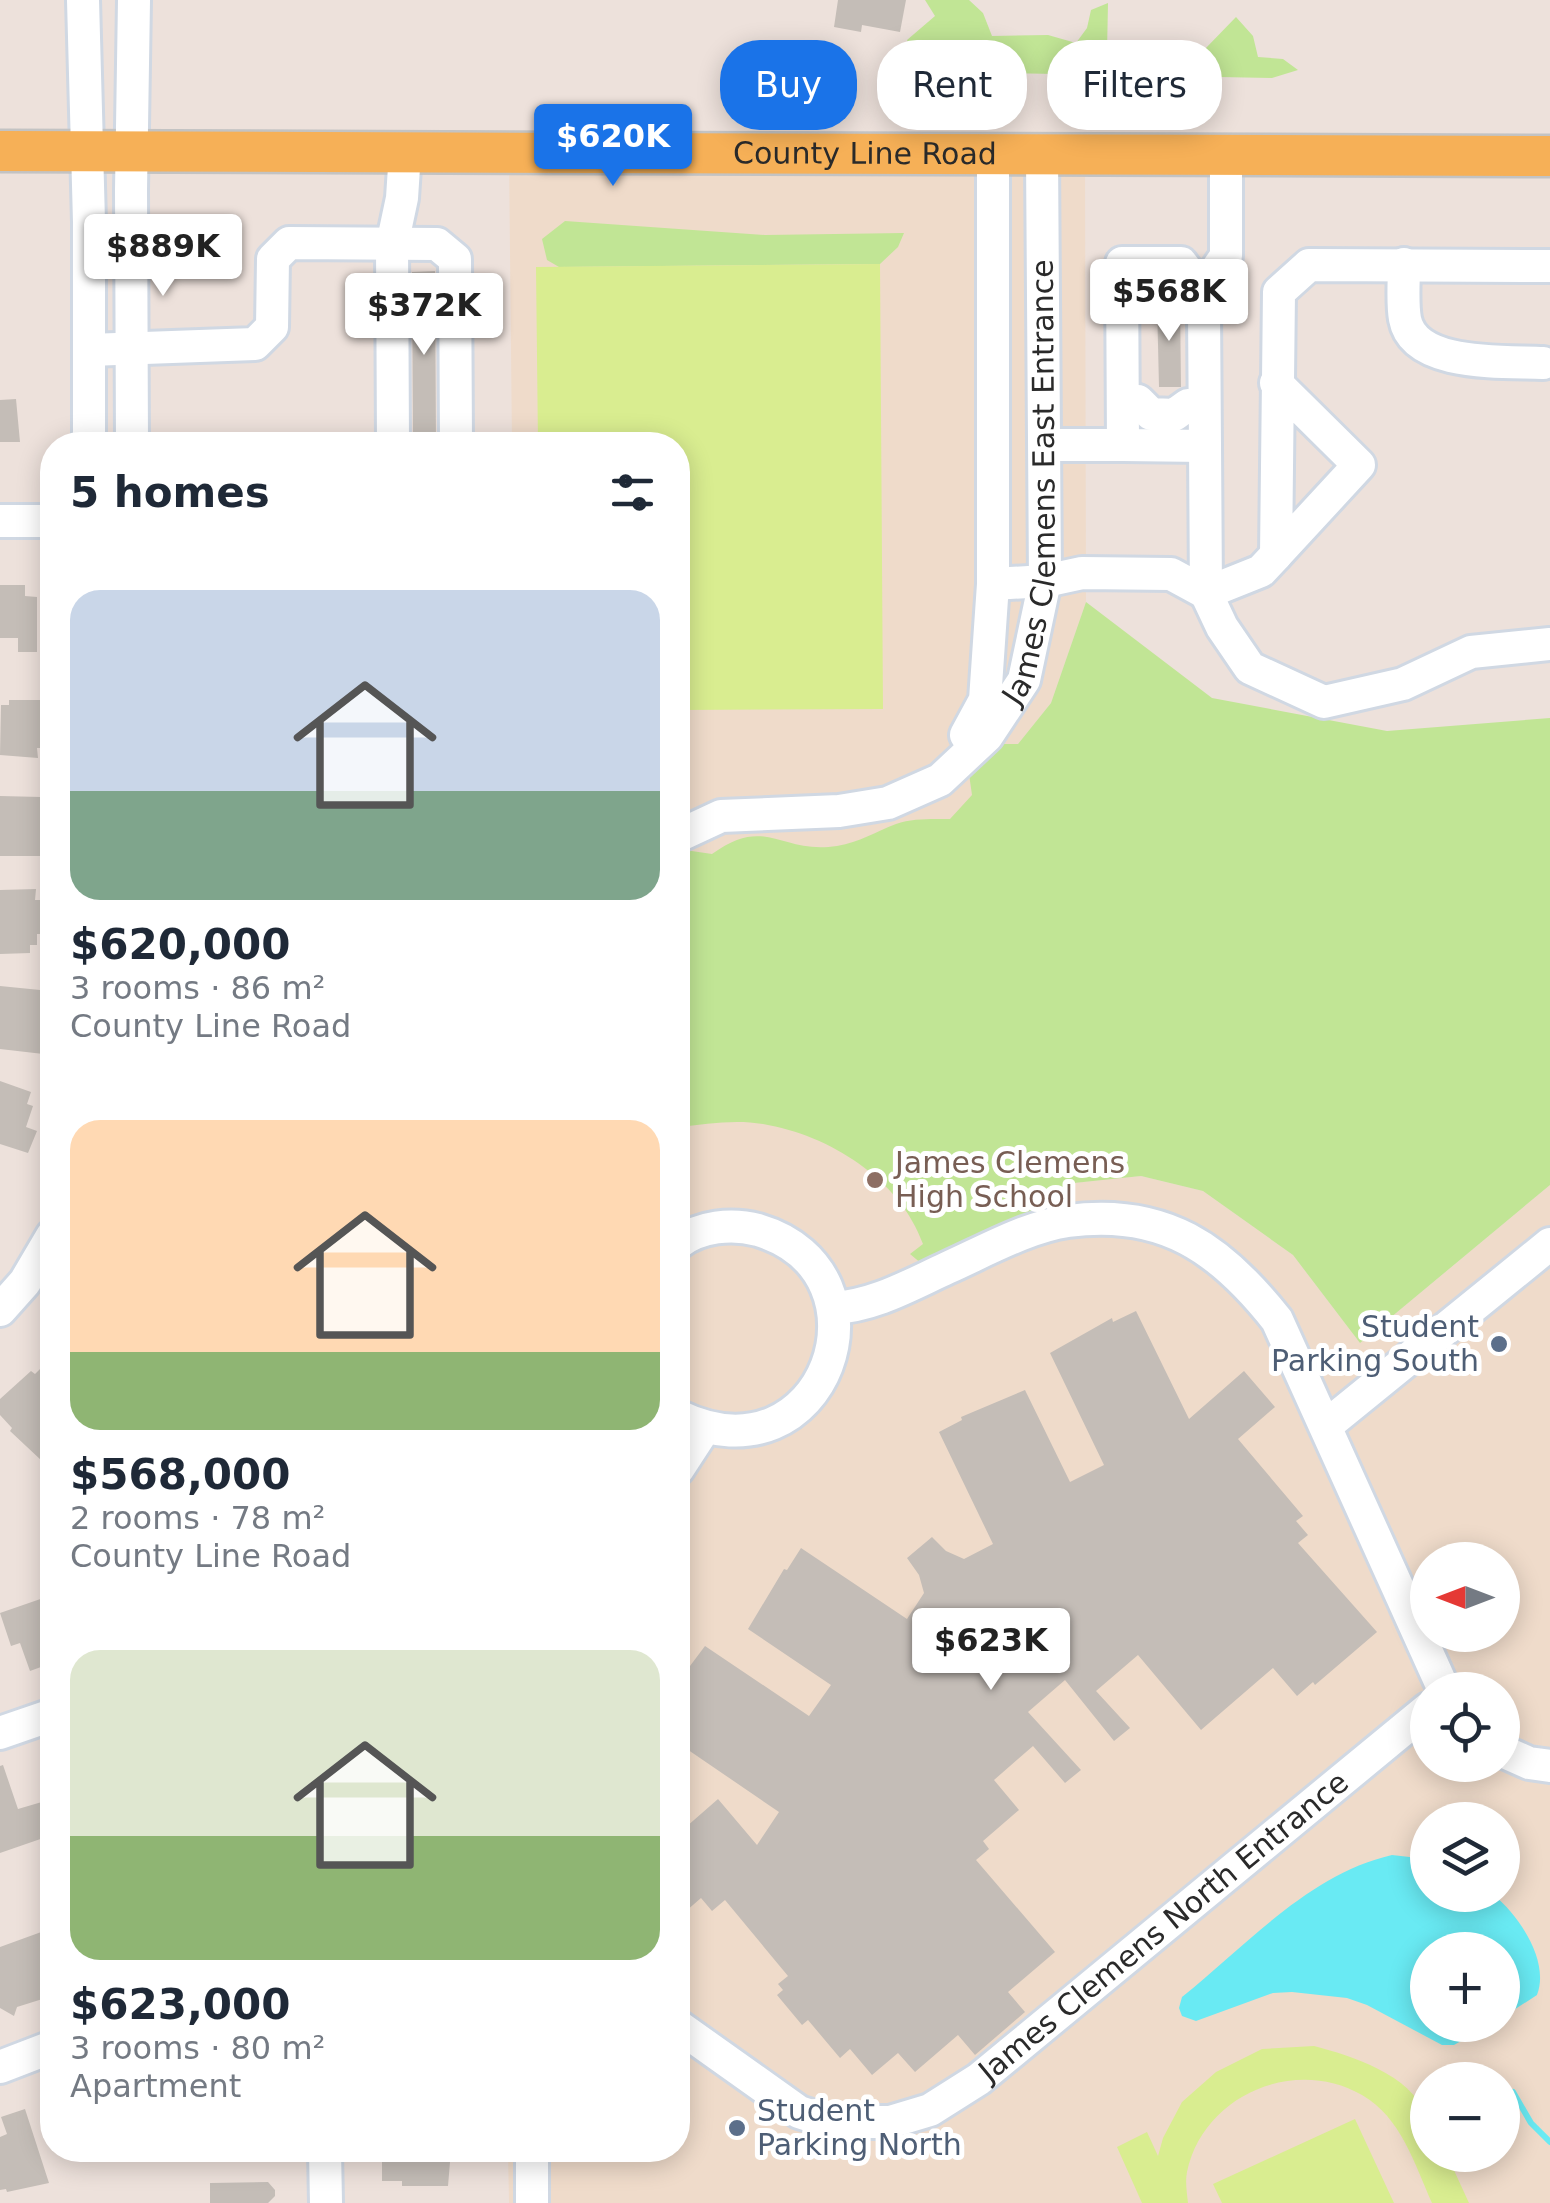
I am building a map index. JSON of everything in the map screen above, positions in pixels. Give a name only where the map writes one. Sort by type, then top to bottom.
[{"type":"main road","name":"County Line Road","points":[[0,151],[1550,156]]},
{"type":"street","points":[[83,0],[88,432]]},
{"type":"street","points":[[132,432],[134,0]]},
{"type":"street","points":[[393,432],[392,245],[402,198],[405,152]]},
{"type":"street","name":"James Clemens East Entrance","points":[[940,780],[986,700],[993,584],[993,155]]},
{"type":"street","name":"James Clemens East Entrance","points":[[690,830],[721,816],[839,811],[888,803],[940,780],[987,736],[1024,680],[1045,581],[1042,155]]},
{"type":"street","points":[[1122,312],[1138,337],[1138,418],[1146,433],[1163,436],[1182,430],[1188,404],[1188,328],[1200,297],[1226,256],[1226,156]]},
{"type":"street","points":[[89,350],[255,344],[272,327],[273,260],[288,243],[437,244],[454,259],[453,432]]},
{"type":"street","points":[[1123,446],[1122,263],[1182,263],[1200,297],[1206,593],[1222,627],[1250,668],[1324,702],[1403,684],[1471,652],[1550,644]]},
{"type":"street","points":[[1404,264],[1405,322],[1419,342],[1452,358],[1543,363]]},
{"type":"street","points":[[1276,556],[1279,292],[1309,266],[1550,266]]},
{"type":"street","points":[[1206,593],[1261,571],[1359,464],[1276,382]]},
{"type":"street","points":[[1044,446],[1205,446]]},
{"type":"street","points":[[0,520],[40,521]]},
{"type":"street","points":[[993,584],[1045,581],[1082,573],[1171,574],[1206,593]]},
{"type":"street","points":[[833,1308],[862,1306],[1008,1241],[1067,1222],[1118,1221],[1170,1229],[1214,1253],[1247,1282],[1278,1320],[1436,1672]]},
{"type":"street","points":[[690,1238],[714,1227],[746,1227],[776,1236],[802,1254],[822,1278],[833,1308],[834,1344],[824,1377],[802,1405],[773,1424],[739,1432],[691,1422]]},
{"type":"street","points":[[1327,1426],[1550,1244]]},
{"type":"street","points":[[0,1310],[25,1282],[40,1256]]},
{"type":"street","points":[[0,1733],[40,1718]]},
{"type":"street","name":"James Clemens North Entrance","points":[[690,2035],[781,2100],[816,2120],[890,2122],[930,2110],[979,2079],[1410,1725]]},
{"type":"street","points":[[1520,1759],[1550,1766]]},
{"type":"street","points":[[0,2067],[40,2052]]},
{"type":"street","points":[[326,2162],[326,2203]]},
{"type":"street","points":[[532,2162],[532,2203]]},
{"type":"shaded area","name":"James Clemens High School","points":[[509,154],[1085,156],[1086,602],[1051,703],[1018,744],[1074,1183],[1141,1176],[1203,1191],[1293,1255],[1360,1343],[1550,1185],[1550,2203],[509,2203],[508,2162],[690,2162],[690,432],[512,432]]},
{"type":"green space","points":[[925,0],[969,0],[983,13],[992,36],[1048,35],[1066,40],[1047,40],[1047,74],[1027,73],[1027,40],[907,40],[935,16]]},
{"type":"green space","points":[[1108,3],[1107,40],[1078,40],[1087,28],[1091,10]]},
{"type":"green space","points":[[1236,17],[1253,36],[1258,57],[1283,59],[1298,70],[1272,78],[1222,77],[1222,40],[1214,40]]},
{"type":"green space","points":[[565,221],[765,235],[904,233],[898,247],[880,264],[559,267],[547,260],[542,239]]},
{"type":"green space","points":[[880,264],[883,709],[690,710],[690,432],[538,432],[536,267]]},
{"type":"green space","points":[[1086,602],[1212,698],[1387,731],[1550,718],[1550,1185],[1360,1343],[1293,1255],[1203,1191],[1141,1176],[1074,1183],[1069,1207],[922,1264],[910,1254],[923,1244],[898,1199],[880,1180],[837,1150],[813,1138],[763,1124],[690,1126],[690,851],[712,854],[747,837],[761,836],[801,845],[837,846],[902,822],[950,819],[972,795],[968,767],[991,744],[1018,744],[1051,703]]},
{"type":"green space","points":[[1314,2046],[1362,2061],[1394,2078],[1410,2092],[1410,2154],[1387,2116],[1362,2095],[1336,2084],[1309,2080],[1281,2082],[1255,2090],[1212,2122],[1196,2145],[1187,2172],[1188,2203],[1142,2203],[1117,2147],[1147,2132],[1158,2156],[1182,2102],[1216,2072],[1262,2049]]},
{"type":"green space","points":[[1355,2119],[1394,2203],[1222,2203],[1213,2184]]},
{"type":"green space","points":[[1418,2172],[1455,2172],[1469,2203],[1432,2203]]},
{"type":"water","points":[[1392,1855],[1410,1857],[1410,1912],[1510,1912],[1536,1954],[1540,1982],[1537,1995],[1520,2006],[1520,1932],[1410,1932],[1410,2028],[1347,1998],[1292,1992],[1273,1993],[1196,2021],[1182,2016],[1182,1997],[1280,1914],[1333,1878]]},
{"type":"building","points":[[838,0],[906,0],[900,32],[862,25],[861,32],[834,27]]},
{"type":"building","points":[[435,271],[436,432],[413,432],[412,272]]},
{"type":"building","points":[[1157,302],[1180,302],[1181,387],[1159,387]]},
{"type":"building","points":[[16,399],[20,442],[0,442],[0,400]]},
{"type":"building","points":[[0,585],[25,585],[25,596],[37,597],[37,652],[18,652],[18,638],[0,638]]},
{"type":"building","points":[[9,700],[40,700],[38,758],[0,755],[1,705],[9,705]]},
{"type":"building","points":[[0,796],[40,797],[40,856],[0,856]]},
{"type":"building","points":[[36,889],[35,900],[40,900],[40,934],[37,945],[30,945],[30,953],[0,954],[0,890]]},
{"type":"building","points":[[0,986],[40,990],[40,1054],[0,1049]]},
{"type":"building","points":[[0,1081],[31,1092],[27,1104],[33,1106],[26,1127],[37,1131],[28,1153],[0,1144]]},
{"type":"building","points":[[1136,1311],[1189,1419],[1244,1371],[1275,1407],[1238,1439],[1303,1516],[1296,1521],[1308,1535],[1298,1543],[1377,1632],[1297,1696],[1273,1668],[1201,1730],[1138,1655],[1096,1691],[1130,1728],[1114,1741],[1065,1680],[1028,1712],[1081,1770],[1065,1783],[1033,1746],[994,1780],[1019,1810],[983,1841],[989,1849],[976,1860],[1055,1952],[1008,1992],[1025,2012],[975,2055],[958,2035],[915,2072],[898,2053],[872,2075],[850,2049],[840,2058],[808,2020],[802,2025],[777,1995],[783,1990],[778,1984],[788,1976],[725,1900],[712,1911],[701,1898],[690,1908],[690,1824],[718,1799],[757,1845],[779,1812],[690,1751],[690,1666],[705,1646],[809,1716],[831,1685],[748,1629],[784,1569],[801,1548],[907,1619],[924,1593],[919,1575],[907,1558],[932,1537],[946,1551],[964,1559],[993,1544],[939,1432],[962,1420],[961,1417],[1025,1390],[1070,1482],[1104,1465],[1050,1353],[1112,1318],[1113,1322]]},
{"type":"building","points":[[40,1369],[40,1459],[10,1431],[12,1428],[0,1415],[0,1399],[31,1371],[35,1374]]},
{"type":"building","points":[[40,1599],[40,1667],[30,1671],[20,1643],[11,1646],[0,1613]]},
{"type":"building","points":[[3,1765],[18,1809],[40,1803],[40,1839],[0,1853]]},
{"type":"building","points":[[40,1932],[40,2000],[17,2007],[14,2016],[0,2008],[0,1947]]},
{"type":"building","points":[[25,2109],[49,2183],[0,2190],[0,2137],[7,2134],[1,2117]]},
{"type":"building","points":[[382,2162],[450,2162],[448,2186],[402,2186],[402,2181],[382,2181]]},
{"type":"building","points":[[268,2182],[275,2196],[268,2203],[210,2203],[210,2183]]},
{"type":"waterway","points":[[1520,2104],[1531,2123],[1550,2142]]},
{"type":"place","name":"James Clemens High School","points":[[875,1180]]},
{"type":"place","name":"Student Parking South","points":[[1499,1344]]},
{"type":"place","name":"Student Parking North","points":[[737,2128]]}]
